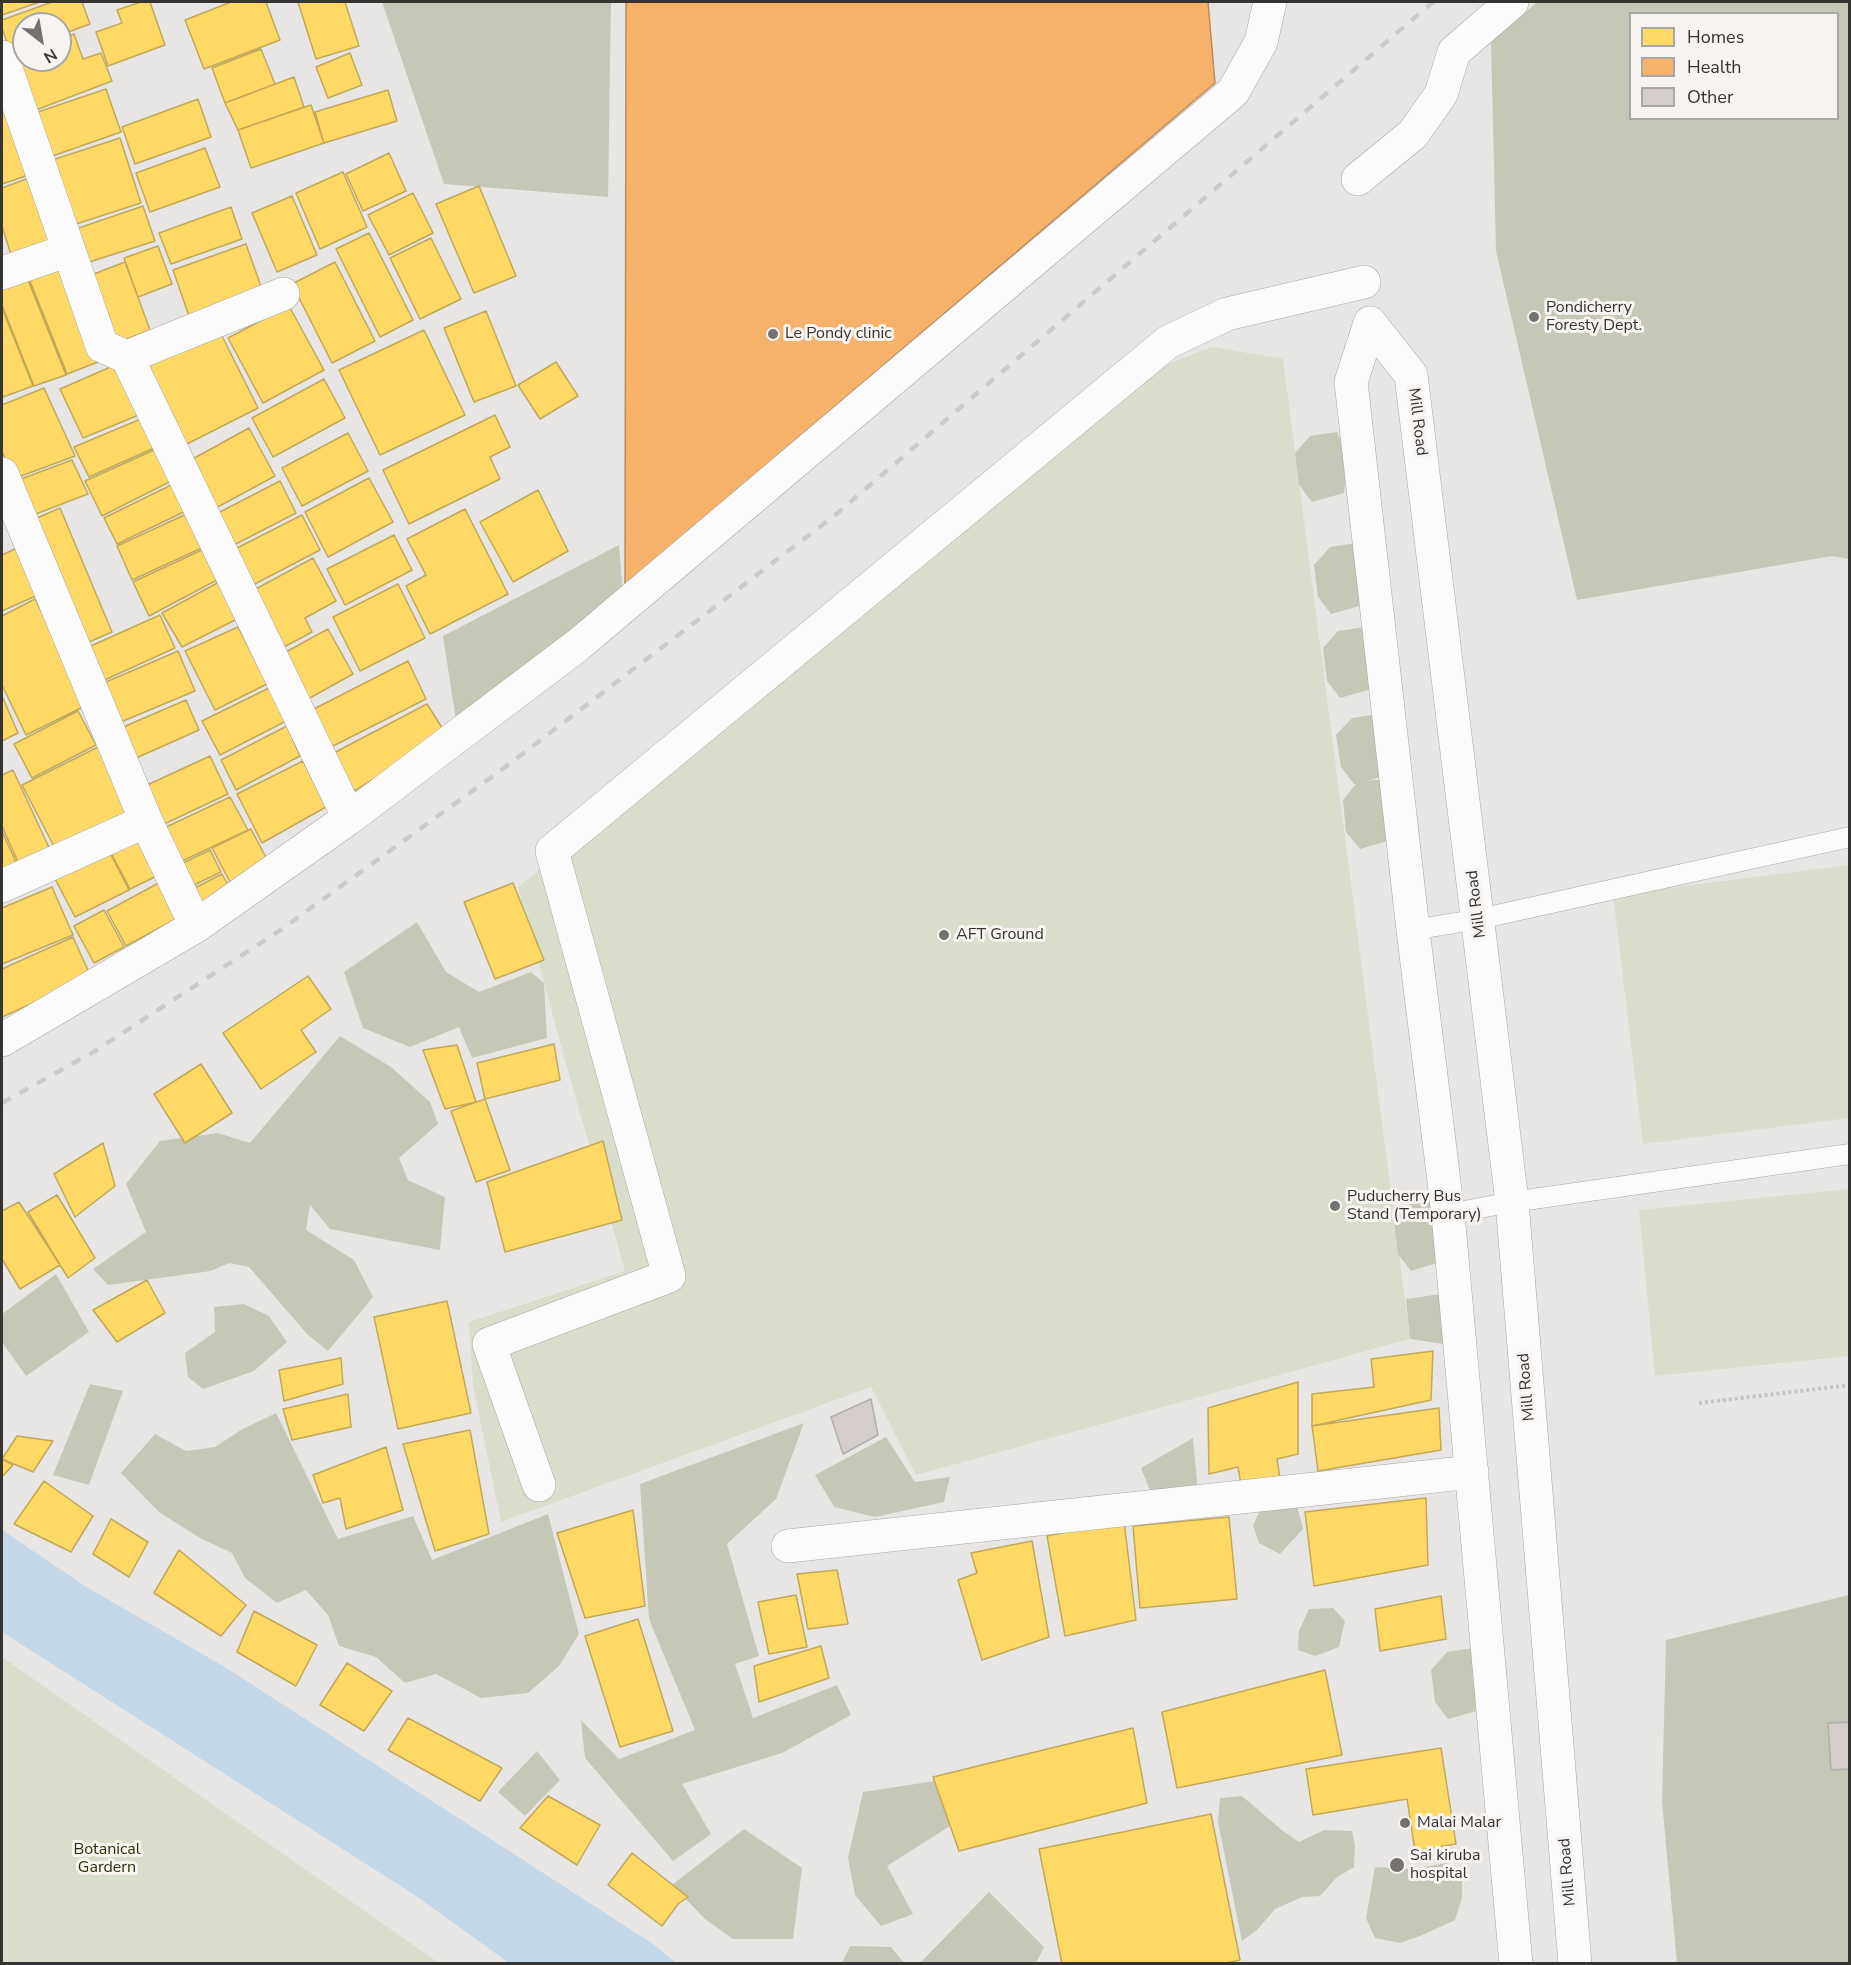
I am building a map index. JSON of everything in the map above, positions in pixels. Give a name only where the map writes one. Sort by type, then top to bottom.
[{"type":"street","points":[[2,1040],[196,926],[350,818],[578,645],[1233,92],[1261,42],[1270,2]]},
{"type":"street","points":[[1358,179],[1413,134],[1441,94],[1454,52],[1512,2]]},
{"type":"street","points":[[2,57],[102,346],[127,357],[350,818]]},
{"type":"street","points":[[2,273],[69,250]]},
{"type":"street","points":[[539,1485],[489,1344],[669,1276],[552,850],[1168,342],[1227,314],[1364,282]]},
{"type":"street","points":[[127,357],[283,294]]},
{"type":"street","name":"Mill Road","points":[[1516,1964],[1448,1214],[1413,930],[1351,382],[1370,323],[1411,375],[1479,919],[1512,1202],[1575,1964]]},
{"type":"street","points":[[2,474],[146,821],[196,926]]},
{"type":"street","points":[[2,886],[146,821]]},
{"type":"street","points":[[788,1545],[1472,1472]]},
{"type":"lane","points":[[1413,930],[1479,919],[1850,837]]},
{"type":"lane","points":[[1448,1214],[1512,1202],[1850,1154]]},
{"type":"path","points":[[1700,1403],[1850,1385]]},
{"type":"green space","points":[[382,2],[611,2],[608,197],[444,184]]},
{"type":"green space","points":[[1537,2],[1849,2],[1849,559],[1832,556],[1577,600],[1496,251],[1491,42]]},
{"type":"green space","name":"AFT Ground","points":[[1212,347],[1283,359],[1410,1339],[916,1475],[871,1387],[501,1522],[473,1385],[469,1322],[625,1271],[518,887],[1147,372]]},
{"type":"green space","points":[[1337,432],[1348,460],[1344,493],[1312,502],[1299,485],[1295,453],[1310,436]]},
{"type":"green space","points":[[1356,543],[1363,605],[1331,614],[1318,597],[1314,565],[1330,547]]},
{"type":"green space","points":[[619,545],[623,597],[457,727],[443,636]]},
{"type":"green space","points":[[1365,627],[1372,689],[1340,698],[1327,681],[1323,648],[1338,631]]},
{"type":"green space","points":[[1379,714],[1386,775],[1368,781],[1384,779],[1391,840],[1360,849],[1346,832],[1343,800],[1356,784],[1341,767],[1336,735],[1352,718]]},
{"type":"green space","points":[[1849,865],[1849,1118],[1643,1144],[1613,895]]},
{"type":"green space","points":[[417,922],[446,972],[479,992],[531,972],[544,983],[547,1038],[472,1058],[459,1027],[410,1047],[363,1028],[344,972]]},
{"type":"green space","points":[[340,1036],[391,1067],[430,1102],[438,1124],[399,1158],[408,1180],[445,1197],[440,1250],[330,1229],[310,1205],[306,1230],[354,1260],[373,1297],[328,1351],[307,1334],[249,1267],[229,1263],[211,1271],[108,1285],[93,1269],[146,1232],[126,1184],[160,1141],[218,1133],[250,1143]]},
{"type":"green space","points":[[1849,1189],[1849,1356],[1655,1376],[1639,1210]]},
{"type":"green space","points":[[1436,1200],[1443,1261],[1411,1271],[1398,1254],[1394,1221],[1409,1204]]},
{"type":"green space","points":[[56,1274],[89,1332],[26,1376],[2,1342],[2,1314]]},
{"type":"green space","points":[[1448,1293],[1451,1345],[1410,1339],[1406,1299]]},
{"type":"green space","points":[[244,1304],[269,1316],[287,1342],[254,1371],[203,1389],[188,1377],[185,1353],[215,1332],[214,1307]]},
{"type":"green space","points":[[90,1384],[123,1391],[89,1485],[53,1475]]},
{"type":"green space","points":[[276,1413],[338,1539],[413,1516],[432,1560],[548,1514],[579,1634],[559,1666],[528,1693],[481,1698],[436,1674],[405,1683],[376,1657],[339,1646],[328,1615],[306,1590],[277,1603],[245,1578],[232,1553],[200,1538],[159,1512],[121,1473],[155,1434],[186,1451],[215,1447],[241,1430]]},
{"type":"green space","points":[[804,1423],[776,1499],[727,1544],[759,1656],[735,1664],[753,1718],[837,1685],[851,1715],[782,1753],[682,1784],[711,1834],[673,1861],[585,1758],[581,1720],[619,1759],[695,1730],[649,1619],[640,1484]]},
{"type":"green space","points":[[886,1437],[915,1482],[950,1477],[944,1502],[875,1517],[834,1507],[815,1475]]},
{"type":"green space","points":[[1193,1438],[1198,1493],[1153,1498],[1141,1468]]},
{"type":"green space","points":[[1296,1502],[1303,1529],[1280,1554],[1259,1543],[1253,1525],[1261,1509]]},
{"type":"green space","points":[[1849,1595],[1849,1963],[1677,1963],[1662,1802],[1666,1640]]},
{"type":"green space","points":[[1333,1608],[1345,1621],[1339,1647],[1315,1656],[1298,1650],[1299,1631],[1309,1609]]},
{"type":"green space","points":[[1473,1648],[1480,1710],[1448,1719],[1435,1702],[1431,1670],[1447,1652]]},
{"type":"green space","name":"Botanical Gardern","points":[[2,1657],[439,1963],[2,1963]]},
{"type":"green space","points":[[537,1751],[560,1780],[525,1816],[498,1792]]},
{"type":"green space","points":[[935,1781],[950,1826],[887,1866],[913,1914],[881,1926],[855,1895],[848,1858],[863,1792]]},
{"type":"green space","points":[[1242,1796],[1299,1842],[1324,1830],[1352,1831],[1355,1846],[1354,1867],[1336,1878],[1320,1896],[1302,1897],[1275,1909],[1257,1930],[1242,1941],[1218,1822],[1220,1798]]},
{"type":"green space","points":[[744,1829],[802,1868],[793,1939],[733,1939],[705,1919],[672,1885]]},
{"type":"green space","points":[[1446,1863],[1462,1871],[1462,1898],[1455,1920],[1400,1943],[1375,1938],[1366,1918],[1375,1867],[1412,1869]]},
{"type":"green space","points":[[989,1892],[1044,1947],[1036,1963],[920,1963]]},
{"type":"green space","points":[[850,1946],[891,1947],[904,1963],[842,1963]]},
{"type":"water","points":[[2,1530],[88,1588],[225,1667],[653,1944],[676,1963],[509,1963],[413,1894],[2,1632]]},
{"type":"building: Homes","points":[[2,2],[40,2],[2,15]]},
{"type":"building: Homes","points":[[52,2],[82,2],[90,24],[72,31],[72,12],[24,12]]},
{"type":"building: Homes","points":[[141,2],[150,2],[165,45],[108,66],[96,32],[122,23],[117,10]]},
{"type":"building: Homes","points":[[231,2],[266,2],[280,40],[204,69],[185,20]]},
{"type":"building: Homes","points":[[298,2],[345,2],[359,46],[316,59]]},
{"type":"building: Homes","points":[[12,16],[11,54],[2,28],[2,20]]},
{"type":"building: Homes","points":[[74,34],[83,59],[101,53],[112,81],[28,113],[13,72],[72,72],[72,35]]},
{"type":"building: Homes","points":[[261,49],[275,84],[225,103],[212,68]]},
{"type":"building: Homes","points":[[350,53],[362,85],[328,98],[316,67]]},
{"type":"building: Homes","points":[[12,58],[12,70],[8,59]]},
{"type":"building: Homes","points":[[2,75],[35,173],[2,184]]},
{"type":"building: Homes","points":[[294,77],[304,107],[238,130],[225,103]]},
{"type":"building: Homes","points":[[106,89],[121,132],[44,159],[29,115]]},
{"type":"building: Homes","points":[[388,90],[397,121],[324,143],[315,112]]},
{"type":"building: Homes","points":[[198,99],[211,137],[135,164],[122,127]]},
{"type":"building: Homes","points":[[311,105],[324,143],[251,168],[238,130]]},
{"type":"building: Homes","points":[[120,138],[141,203],[70,226],[49,161]]},
{"type":"building: Homes","points":[[205,148],[220,187],[150,212],[136,173]]},
{"type":"building: Homes","points":[[389,153],[406,191],[363,211],[346,174]]},
{"type":"building: Homes","points":[[343,172],[367,227],[320,249],[296,193]]},
{"type":"building: Homes","points":[[37,175],[60,245],[13,261],[2,226],[2,188]]},
{"type":"building: Homes","points":[[479,186],[516,276],[474,293],[436,204]]},
{"type":"building: Homes","points":[[413,193],[433,233],[389,255],[368,215]]},
{"type":"building: Homes","points":[[292,196],[317,255],[277,272],[252,213]]},
{"type":"building: Homes","points":[[143,206],[155,241],[83,264],[73,230]]},
{"type":"building: Homes","points":[[231,207],[242,239],[171,264],[159,233]]},
{"type":"building: Homes","points":[[369,233],[413,320],[380,337],[336,249]]},
{"type":"building: Homes","points":[[431,238],[461,299],[420,319],[390,258]]},
{"type":"building: Homes","points":[[246,244],[263,292],[190,319],[173,270]]},
{"type":"building: Homes","points":[[158,246],[172,284],[138,297],[124,258]]},
{"type":"building: Homes","points":[[125,262],[150,330],[111,345],[86,277]]},
{"type":"building: Homes","points":[[335,262],[375,341],[332,363],[292,284]]},
{"type":"building: Homes","points":[[59,265],[98,362],[67,374],[28,276]]},
{"type":"building: Homes","points":[[26,275],[66,375],[34,386],[2,305],[2,283]]},
{"type":"building: Homes","points":[[289,306],[324,370],[263,403],[228,338]]},
{"type":"building: Homes","points":[[2,308],[33,386],[3,397],[2,393]]},
{"type":"building: Homes","points":[[486,311],[516,386],[474,402],[444,328]]},
{"type":"building: Homes","points":[[218,328],[258,408],[179,448],[140,368]]},
{"type":"building: Homes","points":[[424,330],[465,415],[380,455],[339,370]]},
{"type":"building: Homes","points":[[122,362],[146,412],[83,438],[60,389]]},
{"type":"building: Homes","points":[[556,362],[578,396],[540,419],[518,385]]},
{"type":"building: Homes","points":[[324,379],[345,418],[273,457],[252,418]]},
{"type":"building: Homes","points":[[44,388],[75,456],[13,479],[2,451],[2,405]]},
{"type":"building: Homes","points":[[495,415],[510,447],[490,457],[500,479],[409,524],[383,470]]},
{"type":"building: Homes","points":[[148,416],[163,444],[89,477],[74,447]]},
{"type":"building: Homes","points":[[249,428],[275,476],[214,509],[189,461]]},
{"type":"building: Homes","points":[[348,433],[368,471],[302,506],[282,468]]},
{"type":"building: Homes","points":[[163,446],[179,477],[102,516],[85,481]]},
{"type":"building: Homes","points":[[72,460],[88,494],[28,517],[13,482]]},
{"type":"building: Homes","points":[[369,478],[393,522],[328,557],[305,512]]},
{"type":"building: Homes","points":[[280,481],[296,513],[232,546],[216,514]]},
{"type":"building: Homes","points":[[177,482],[190,509],[117,544],[104,518]]},
{"type":"building: Homes","points":[[538,490],[568,551],[513,582],[480,522]]},
{"type":"building: Homes","points":[[60,508],[112,632],[82,645],[30,521]]},
{"type":"building: Homes","points":[[465,509],[508,594],[430,634],[406,586],[426,575],[407,539]]},
{"type":"building: Homes","points":[[191,512],[206,546],[132,580],[117,546]]},
{"type":"building: Homes","points":[[302,515],[320,550],[249,587],[231,551]]},
{"type":"building: Homes","points":[[394,535],[412,570],[345,605],[327,569]]},
{"type":"building: Homes","points":[[17,548],[38,595],[2,611],[2,555]]},
{"type":"building: Homes","points":[[202,550],[217,580],[149,616],[133,582]]},
{"type":"building: Homes","points":[[313,558],[336,601],[305,618],[312,632],[282,648],[252,591]]},
{"type":"building: Homes","points":[[221,581],[239,618],[182,647],[162,613]]},
{"type":"building: Homes","points":[[398,584],[425,638],[360,671],[333,617]]},
{"type":"building: Homes","points":[[35,599],[87,705],[26,735],[2,685],[2,616]]},
{"type":"building: Homes","points":[[160,615],[175,648],[98,683],[84,649]]},
{"type":"building: Homes","points":[[238,627],[267,684],[215,710],[185,651]]},
{"type":"building: Homes","points":[[328,629],[353,674],[308,699],[284,653]]},
{"type":"building: Homes","points":[[178,651],[195,691],[116,724],[99,685]]},
{"type":"building: Homes","points":[[408,661],[426,699],[329,748],[308,712]]},
{"type":"building: Homes","points":[[273,686],[290,719],[220,755],[202,721]]},
{"type":"building: Homes","points":[[2,696],[18,733],[2,741]]},
{"type":"building: Homes","points":[[186,700],[199,730],[134,759],[121,728]]},
{"type":"building: Homes","points":[[427,704],[446,734],[351,793],[330,755]]},
{"type":"building: Homes","points":[[78,711],[96,745],[32,778],[14,744]]},
{"type":"building: Homes","points":[[287,726],[300,756],[236,790],[221,760]]},
{"type":"building: Homes","points":[[100,746],[135,815],[58,854],[22,785]]},
{"type":"building: Homes","points":[[210,756],[228,794],[162,825],[145,786]]},
{"type":"building: Homes","points":[[303,761],[326,807],[262,843],[237,794]]},
{"type":"building: Homes","points":[[13,770],[52,854],[21,869],[2,826],[2,775]]},
{"type":"building: Homes","points":[[230,797],[248,830],[180,862],[164,828]]},
{"type":"building: Homes","points":[[251,829],[268,861],[231,884],[212,848]]},
{"type":"building: Homes","points":[[2,831],[19,869],[2,877]]},
{"type":"building: Homes","points":[[145,833],[165,872],[130,889],[110,851]]},
{"type":"building: Homes","points":[[108,849],[129,890],[75,917],[54,877]]},
{"type":"building: Homes","points":[[210,850],[221,872],[190,887],[179,865]]},
{"type":"building: Homes","points":[[222,874],[228,885],[195,907],[187,892]]},
{"type":"building: Homes","points":[[164,880],[183,915],[126,946],[107,911]]},
{"type":"building: Homes","points":[[513,883],[544,960],[495,979],[464,902]]},
{"type":"building: Homes","points":[[52,887],[73,935],[2,964],[2,908]]},
{"type":"building: Homes","points":[[104,910],[124,947],[94,963],[74,926]]},
{"type":"building: Homes","points":[[73,937],[91,977],[2,1017],[2,969]]},
{"type":"building: Homes","points":[[308,976],[331,1009],[301,1030],[316,1052],[261,1089],[223,1033]]},
{"type":"building: Homes","points":[[554,1044],[560,1080],[485,1099],[477,1063]]},
{"type":"building: Homes","points":[[457,1045],[476,1102],[445,1109],[423,1050]]},
{"type":"building: Homes","points":[[201,1064],[232,1113],[185,1143],[154,1094]]},
{"type":"building: Homes","points":[[485,1099],[510,1170],[476,1182],[451,1111]]},
{"type":"building: Homes","points":[[603,1141],[622,1220],[505,1252],[487,1182]]},
{"type":"building: Homes","points":[[103,1143],[115,1186],[75,1217],[54,1174]]},
{"type":"building: Homes","points":[[57,1195],[95,1258],[68,1278],[28,1212]]},
{"type":"building: Homes","points":[[19,1202],[60,1265],[20,1289],[2,1259],[2,1211]]},
{"type":"building: Homes","points":[[147,1280],[165,1313],[117,1342],[93,1310]]},
{"type":"building: Homes","points":[[447,1301],[471,1413],[398,1429],[374,1317]]},
{"type":"building: Homes","points":[[1433,1351],[1431,1400],[1312,1426],[1312,1394],[1374,1387],[1371,1359]]},
{"type":"building: Homes","points":[[341,1358],[343,1384],[284,1401],[279,1370]]},
{"type":"building: Homes","points":[[1298,1382],[1298,1454],[1277,1459],[1280,1478],[1241,1485],[1238,1467],[1209,1474],[1208,1408]]},
{"type":"building: Homes","points":[[348,1394],[351,1427],[292,1440],[283,1409]]},
{"type":"building: Homes","points":[[1439,1408],[1441,1450],[1318,1471],[1312,1426]]},
{"type":"building: Homes","points":[[470,1430],[489,1534],[435,1551],[403,1444]]},
{"type":"building: Homes","points":[[17,1436],[53,1441],[33,1472],[2,1459]]},
{"type":"building: Homes","points":[[386,1447],[403,1510],[346,1529],[340,1498],[323,1503],[313,1475]]},
{"type":"building: Homes","points":[[2,1459],[13,1465],[2,1477]]},
{"type":"building: Homes","points":[[44,1481],[93,1516],[71,1552],[14,1524]]},
{"type":"building: Homes","points":[[1426,1498],[1428,1565],[1314,1586],[1305,1512]]},
{"type":"building: Homes","points":[[633,1510],[645,1606],[585,1618],[557,1533]]},
{"type":"building: Homes","points":[[1229,1517],[1237,1599],[1140,1608],[1133,1526]]},
{"type":"building: Homes","points":[[111,1519],[148,1542],[129,1577],[93,1554]]},
{"type":"building: Homes","points":[[1124,1521],[1136,1620],[1065,1636],[1047,1536]]},
{"type":"building: Homes","points":[[1032,1541],[1049,1637],[982,1660],[958,1580],[977,1573],[971,1553]]},
{"type":"building: Homes","points":[[179,1550],[246,1605],[221,1636],[154,1593]]},
{"type":"building: Homes","points":[[837,1570],[848,1624],[808,1629],[797,1574]]},
{"type":"building: Homes","points":[[796,1595],[807,1647],[769,1654],[758,1602]]},
{"type":"building: Homes","points":[[1441,1596],[1446,1639],[1380,1651],[1375,1609]]},
{"type":"building: Homes","points":[[254,1611],[317,1645],[296,1686],[237,1652]]},
{"type":"building: Homes","points":[[638,1619],[673,1731],[620,1747],[585,1636]]},
{"type":"building: Homes","points":[[821,1646],[829,1678],[759,1702],[754,1666]]},
{"type":"building: Homes","points":[[347,1663],[392,1691],[364,1731],[320,1705]]},
{"type":"building: Homes","points":[[1325,1670],[1342,1755],[1177,1788],[1162,1712]]},
{"type":"building: Homes","points":[[408,1718],[502,1768],[480,1801],[388,1750]]},
{"type":"building: Homes","points":[[1133,1728],[1147,1803],[959,1851],[933,1777]]},
{"type":"building: Homes","points":[[1441,1748],[1456,1844],[1415,1851],[1407,1799],[1313,1815],[1306,1769]]},
{"type":"building: Homes","points":[[548,1796],[600,1825],[577,1865],[520,1828]]},
{"type":"building: Homes","points":[[1211,1814],[1240,1960],[1221,1964],[1062,1964],[1039,1849]]},
{"type":"building: Homes","points":[[632,1853],[688,1897],[678,1904],[662,1926],[608,1885]]},
{"type":"building: Health","name":"Le Pondy clinic","points":[[626,2],[1208,2],[1215,83],[625,585]]},
{"type":"building: Other","points":[[871,1399],[878,1435],[843,1454],[831,1417]]},
{"type":"building: Other","points":[[1850,1722],[1850,1769],[1831,1770],[1828,1723]]},
{"type":"railway","points":[[2,1103],[95,1051],[282,929],[504,768],[834,516],[1433,2]]},
{"type":"place","name":"Pondicherry Foresty Dept.","points":[[1534,317]]},
{"type":"place","name":"Le Pondy clinic","points":[[773,334]]},
{"type":"place","name":"AFT Ground","points":[[944,935]]},
{"type":"place","name":"Puducherry Bus Stand (Temporary)","points":[[1335,1206]]},
{"type":"place","name":"Malai Malar","points":[[1405,1823]]},
{"type":"place","name":"Sai kiruba hospital","points":[[1397,1865]]}]
